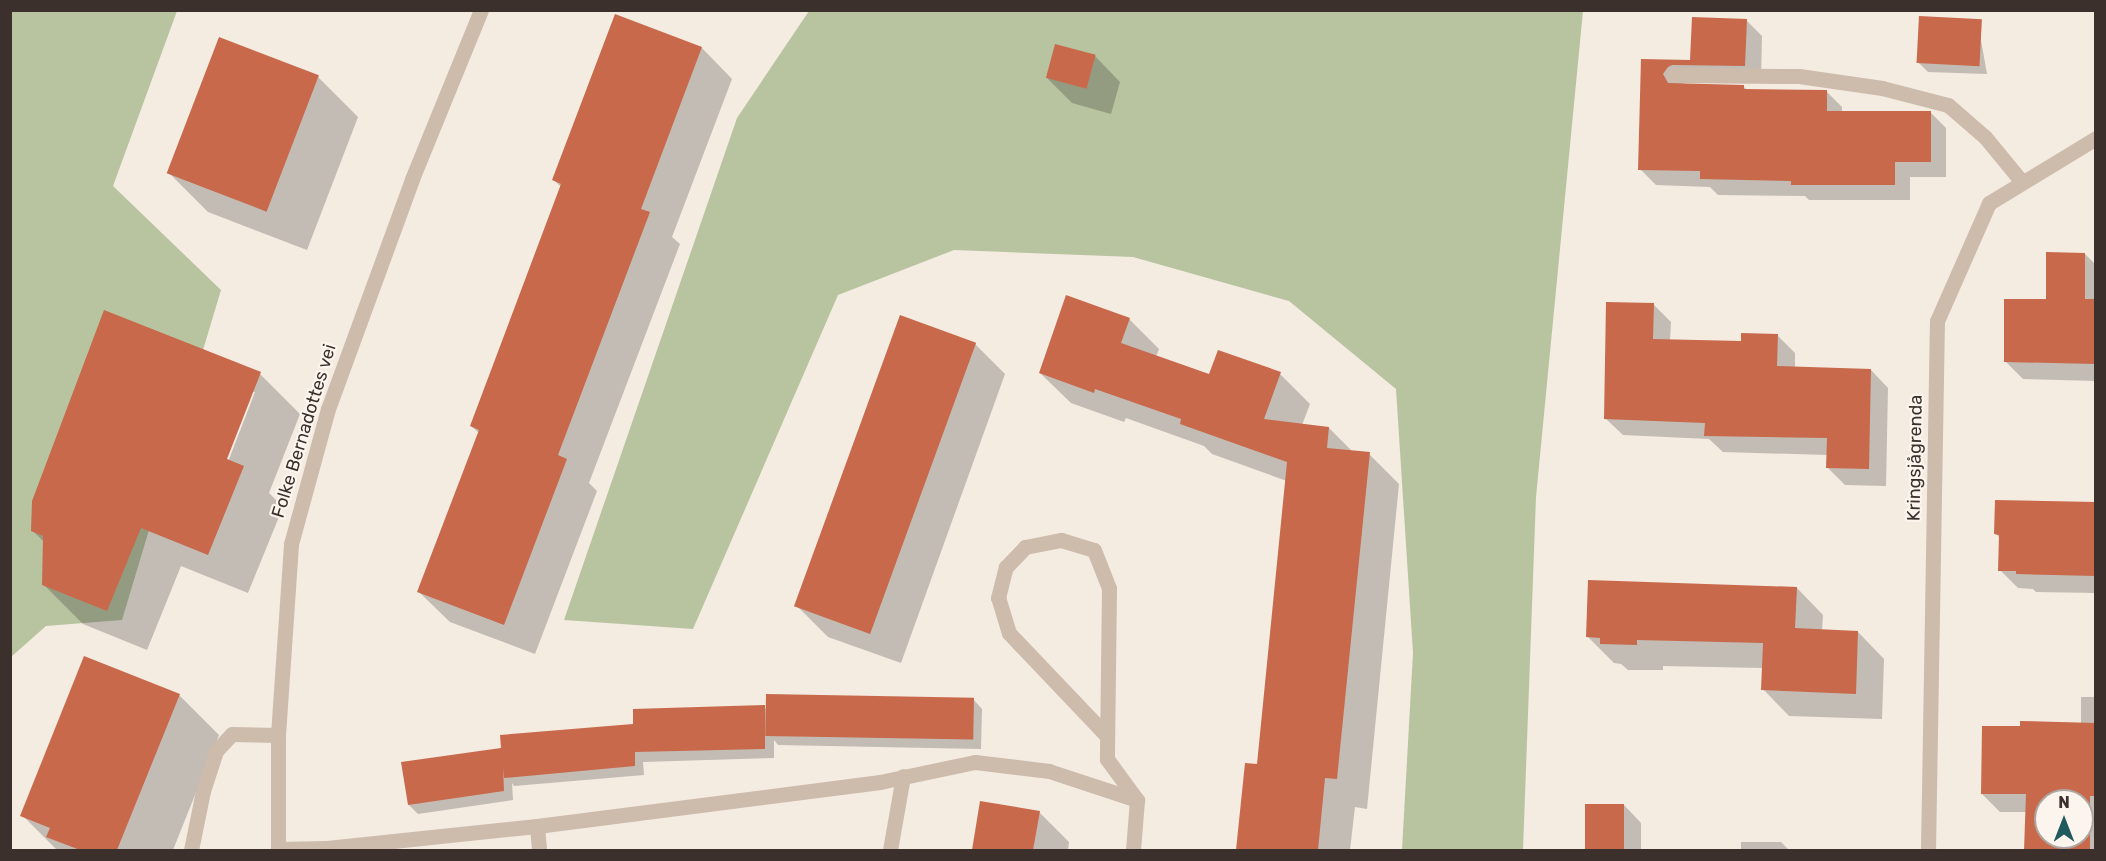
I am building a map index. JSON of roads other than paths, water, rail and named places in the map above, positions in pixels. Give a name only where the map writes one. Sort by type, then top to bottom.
[{"type":"street","name":"Folke Bernadottes vei","points":[[278,850],[278,735],[291,544],[328,409],[412,179],[481,10]]},
{"type":"street","points":[[1673,75],[1799,76],[1882,88],[1948,105],[1985,137],[2022,182]]},
{"type":"street","name":"Kringsjågrenda","points":[[1928,850],[1937,321],[1989,203],[2096,138]]},
{"type":"street","points":[[1107,736],[1009,633],[998,598],[1006,567],[1025,547],[1061,540],[1094,550],[1109,588],[1107,759],[1137,800],[1133,850]]},
{"type":"street","points":[[191,850],[203,791],[216,751],[232,734],[278,735]]},
{"type":"street","points":[[278,850],[327,848],[537,826],[880,782],[975,762],[1049,771],[1137,800]]},
{"type":"street","points":[[890,850],[903,776]]},
{"type":"street","points":[[537,826],[539,850]]}]
